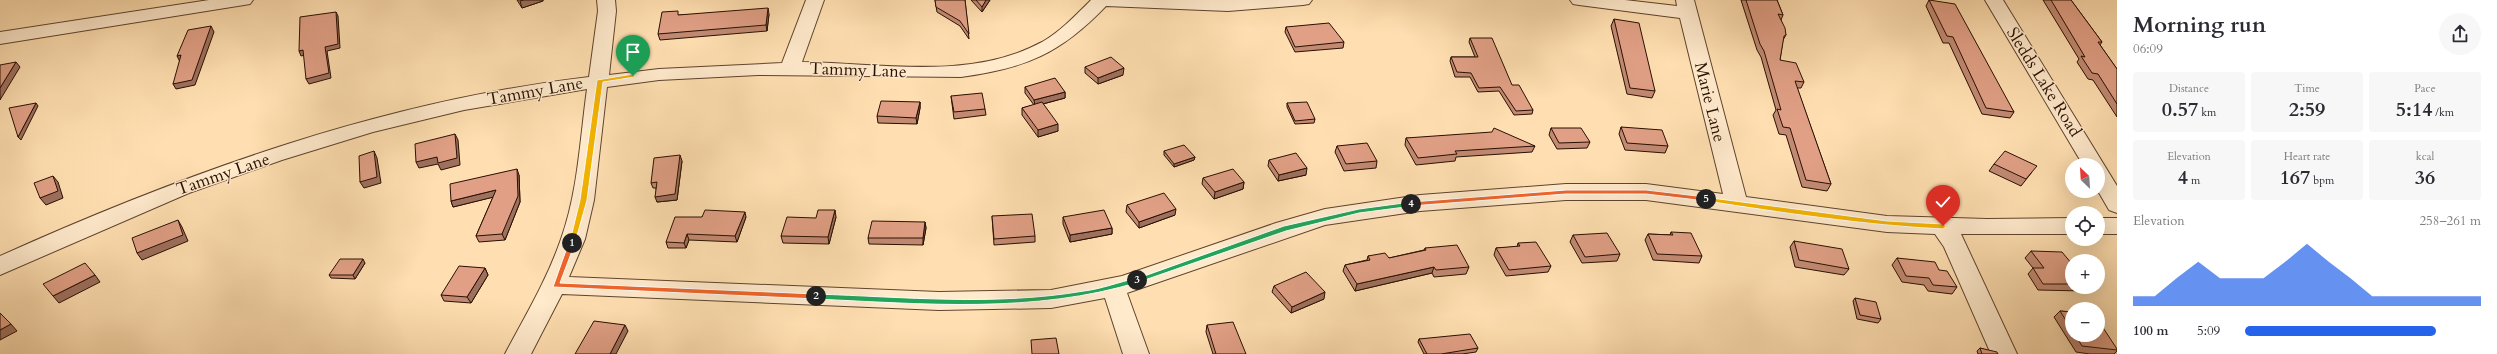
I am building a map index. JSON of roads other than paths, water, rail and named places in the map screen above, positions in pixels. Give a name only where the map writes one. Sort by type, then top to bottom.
[{"type":"street","points":[[0,38],[244,0]]},
{"type":"street","points":[[518,354],[555,285],[573,239],[583,200],[600,80],[607,11],[606,0]]},
{"type":"street","points":[[790,68],[815,0]]},
{"type":"street","points":[[1101,0],[1214,6],[1246,6],[1303,0]]},
{"type":"street","name":"Tammy Lane","points":[[0,266],[97,222],[172,192],[317,142],[441,108],[600,80],[701,71],[790,68],[931,73],[962,72],[992,67],[1015,61],[1056,41],[1088,16],[1101,0]]},
{"type":"street","points":[[1579,0],[1686,6]]},
{"type":"street","name":"Sledds Lake Road","points":[[1994,0],[2090,158]]},
{"type":"street","name":"Marie Lane","points":[[1686,6],[1736,203]]},
{"type":"street","points":[[2105,184],[2117,205]]},
{"type":"street","points":[[555,285],[939,302],[1051,299],[1113,287],[1284,228],[1359,211],[1420,203],[1566,192],[1646,192],[1887,224],[1943,226],[2065,226]]},
{"type":"street","points":[[1943,226],[1955,244],[2004,354]]},
{"type":"street","points":[[2105,226],[2117,226]]},
{"type":"street","points":[[1113,287],[1136,354]]}]
